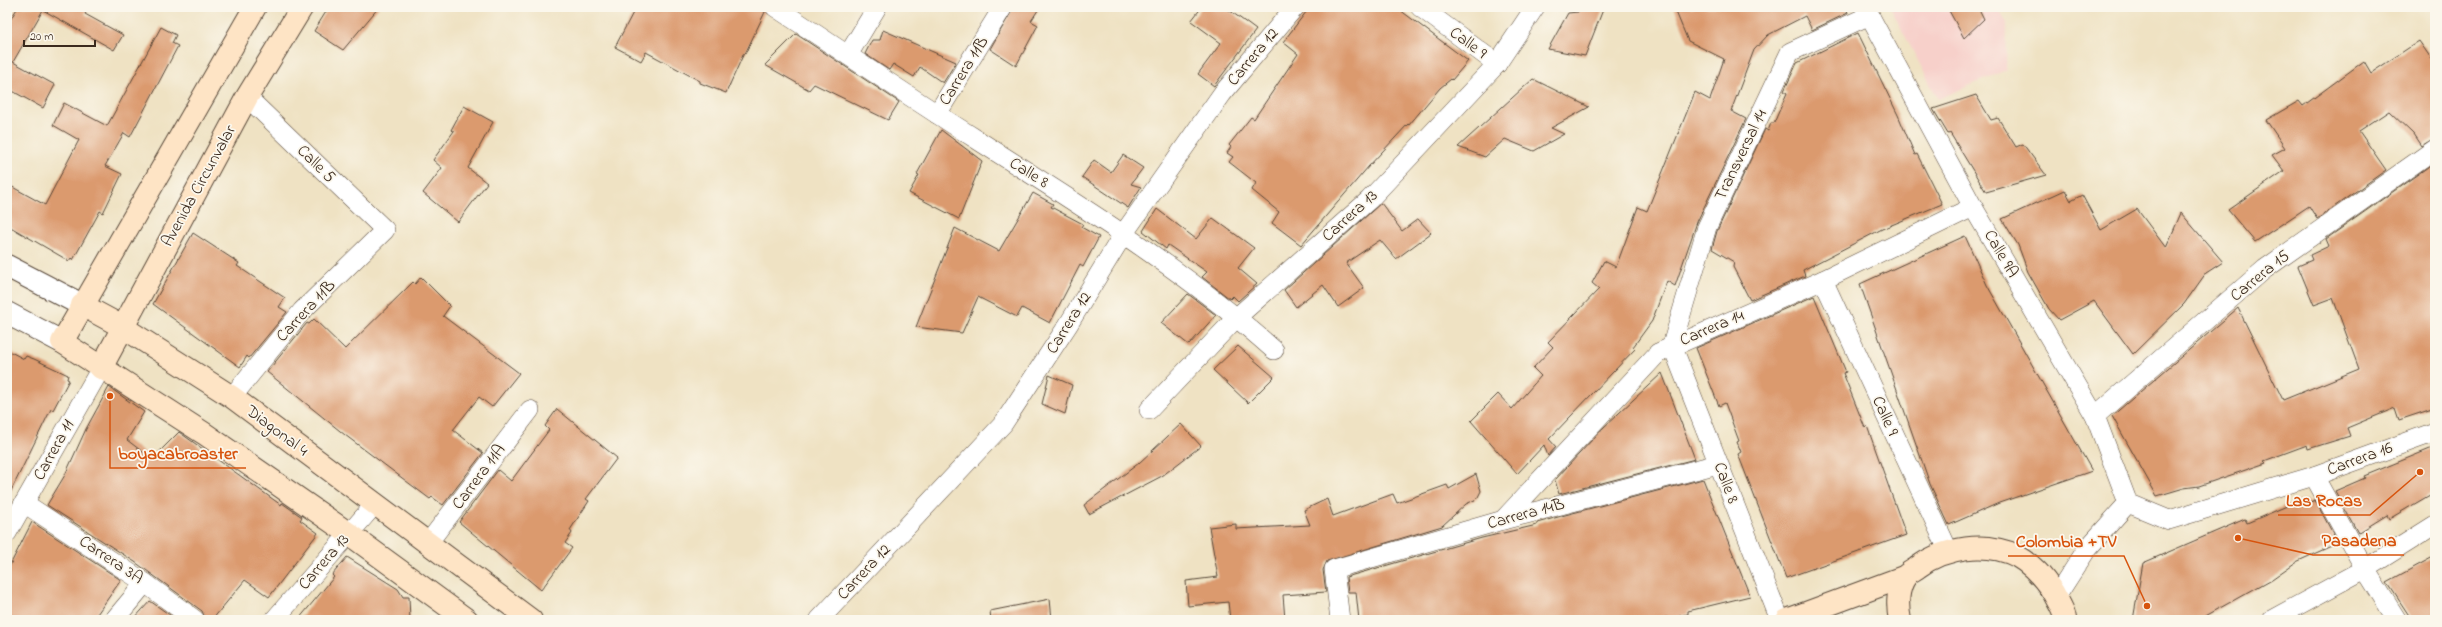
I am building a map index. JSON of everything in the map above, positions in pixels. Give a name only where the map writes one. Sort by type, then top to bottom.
[{"type":"main road","points":[[255,7],[62,342],[204,434],[348,534],[467,620]]},
{"type":"main road","name":"Avenida Circunvalar","points":[[101,368],[121,326],[247,97],[302,7]]},
{"type":"main road","name":"Diagonal 4","points":[[82,305],[121,326],[232,397],[531,620]]},
{"type":"main road","points":[[1787,620],[1906,576],[1928,560],[1949,552],[1967,548],[1983,548],[2016,556],[2034,568],[2056,598],[2065,620]]},
{"type":"main road","points":[[1900,620],[1897,605],[1906,576]]},
{"type":"street","name":"Calle 8","points":[[775,7],[937,114],[1124,233],[1237,317],[1274,350]]},
{"type":"street","points":[[848,55],[877,7]]},
{"type":"street","name":"Carrera 11B","points":[[937,114],[1003,7]]},
{"type":"street","name":"Carrera 12","points":[[819,620],[1003,424],[1068,325],[1124,233],[1222,94],[1295,7]]},
{"type":"street","name":"Calle 9","points":[[1420,7],[1497,64]]},
{"type":"street","name":"Carrera 13","points":[[1149,410],[1237,317],[1369,200],[1497,64],[1535,7]]},
{"type":"street","name":"Calle 9A","points":[[1868,11],[1973,207],[2095,416],[2128,503]]},
{"type":"street","name":"Transversal 14","points":[[1672,345],[1707,227],[1790,52],[1868,11]]},
{"type":"street","name":"Calle 5","points":[[247,97],[385,230]]},
{"type":"street","name":"Carrera 15","points":[[2095,416],[2265,269],[2435,149]]},
{"type":"street","name":"Carrera 14","points":[[1503,520],[1658,353],[1672,345],[1823,280],[1973,207]]},
{"type":"street","name":"Carrera 11B","points":[[232,397],[302,311],[385,230]]},
{"type":"street","name":"Diagonal 4","points":[[7,266],[82,305]]},
{"type":"street","name":"Calle 9","points":[[1823,280],[1949,552]]},
{"type":"street","points":[[7,313],[62,342]]},
{"type":"street","name":"Calle 8","points":[[1672,345],[1780,620]]},
{"type":"street","name":"Carrera 11","points":[[8,527],[24,503],[101,368]]},
{"type":"street","name":"Carrera 11A","points":[[428,543],[530,410]]},
{"type":"street","name":"Carrera 16","points":[[2128,503],[2169,520],[2314,476],[2435,432]]},
{"type":"street","name":"Carrera 14B","points":[[1340,620],[1334,569],[1503,520],[1718,464]]},
{"type":"street","points":[[2314,476],[2365,569],[2397,620]]},
{"type":"street","name":"Carrera 3A","points":[[24,503],[145,583],[195,620]]},
{"type":"street","points":[[2056,598],[2087,549],[2128,503]]},
{"type":"street","name":"Carrera 13","points":[[274,620],[375,504]]},
{"type":"street","points":[[2271,620],[2365,569],[2435,526]]},
{"type":"street","points":[[114,620],[145,583]]},
{"type":"shaded area","points":[[1890,7],[1998,7],[2007,23],[2006,70],[1938,99]]},
{"type":"building","points":[[18,7],[89,7],[85,14],[123,35],[114,50],[43,10],[13,62],[55,85],[43,108],[7,88],[7,25]]},
{"type":"building","points":[[329,7],[379,7],[343,50],[314,31]]},
{"type":"building","points":[[636,7],[764,7],[765,12],[726,93],[700,83],[700,81],[646,52],[641,61],[615,47]]},
{"type":"building","points":[[1014,7],[1040,7],[1031,21],[1038,25],[1016,66],[990,49]]},
{"type":"building","points":[[1202,7],[1225,7],[1256,30],[1214,86],[1198,74],[1221,43],[1191,21]]},
{"type":"building","points":[[1310,7],[1396,7],[1468,61],[1452,80],[1451,79],[1440,88],[1409,125],[1408,124],[1369,166],[1301,245],[1272,223],[1279,212],[1252,190],[1256,183],[1229,162],[1233,157],[1227,153],[1231,147],[1229,145],[1251,117],[1254,119],[1298,54],[1283,42]]},
{"type":"building","points":[[1580,7],[1604,7],[1585,56],[1548,49],[1568,13],[1578,12]]},
{"type":"building","points":[[1674,7],[1846,7],[1848,13],[1812,30],[1805,16],[1768,35],[1754,50],[1731,111],[1746,119],[1697,222],[1675,286],[1667,281],[1652,321],[1633,347],[1635,349],[1549,439],[1556,447],[1548,456],[1544,445],[1517,474],[1471,421],[1498,394],[1512,409],[1541,376],[1533,368],[1553,347],[1548,342],[1599,289],[1592,283],[1604,261],[1616,267],[1638,207],[1647,211],[1695,92],[1710,100],[1724,59],[1688,41]]},
{"type":"building","points":[[1947,7],[1978,7],[1984,19],[1964,38]]},
{"type":"building","points":[[161,27],[176,35],[172,43],[178,46],[130,137],[124,133],[105,166],[122,174],[103,213],[100,211],[73,260],[71,258],[69,261],[7,225],[7,184],[45,205],[79,140],[53,125],[64,103],[107,126]]},
{"type":"building","points":[[883,30],[956,62],[943,83],[920,67],[914,77],[893,64],[889,70],[865,54],[872,40],[880,40]]},
{"type":"building","points":[[1858,33],[1898,115],[1915,155],[1917,154],[1942,204],[1882,229],[1803,270],[1805,276],[1750,300],[1733,267],[1734,262],[1712,249],[1717,231],[1765,129],[1768,131],[1771,123],[1774,123],[1787,93],[1784,91],[1797,63]]},
{"type":"building","points":[[796,34],[899,102],[888,120],[814,84],[809,90],[765,65]]},
{"type":"building","points":[[2419,41],[2435,64],[2435,138],[2421,146],[2413,134],[2389,111],[2359,131],[2386,170],[2317,219],[2309,206],[2255,242],[2228,210],[2284,171],[2272,155],[2285,148],[2266,120],[2299,101],[2303,106],[2364,61],[2371,73]]},
{"type":"building","points":[[1533,79],[1589,107],[1551,128],[1564,134],[1534,151],[1505,139],[1485,157],[1458,147]]},
{"type":"building","points":[[1976,95],[1991,120],[1998,118],[2016,147],[2023,144],[2046,175],[1986,192],[1950,133],[1948,134],[1933,109]]},
{"type":"building","points":[[464,106],[493,122],[468,168],[487,183],[458,222],[423,193],[442,168],[433,160],[454,131],[451,130]]},
{"type":"building","points":[[941,130],[982,161],[959,219],[909,193],[919,175],[917,174]]},
{"type":"building","points":[[1123,155],[1143,168],[1131,184],[1141,187],[1128,208],[1082,177],[1094,160],[1111,172]]},
{"type":"building","points":[[2435,162],[2435,408],[2399,420],[2395,408],[2347,428],[2350,436],[2308,449],[2307,445],[2264,461],[2266,463],[2199,486],[2184,488],[2157,496],[2112,416],[2238,308],[2283,400],[2359,369],[2333,298],[2314,305],[2298,266],[2312,260],[2310,255],[2329,246],[2326,239]]},
{"type":"building","points":[[2065,190],[2071,201],[2082,195],[2101,230],[2137,209],[2166,248],[2181,213],[2223,262],[2206,273],[2184,304],[2133,354],[2094,301],[2059,320],[2049,309],[2028,272],[2018,245],[2002,219]]},
{"type":"building","points":[[1033,193],[1053,204],[1051,207],[1083,224],[1081,227],[1099,237],[1083,267],[1080,265],[1050,323],[1022,308],[1017,317],[978,297],[962,333],[916,327],[955,228],[999,251]]},
{"type":"building","points":[[1381,203],[1402,231],[1418,219],[1431,233],[1396,259],[1380,240],[1346,263],[1364,288],[1338,307],[1323,285],[1296,307],[1284,290]]},
{"type":"building","points":[[1157,209],[1196,239],[1213,218],[1254,248],[1238,268],[1257,284],[1238,301],[1233,296],[1230,299],[1202,277],[1207,272],[1168,245],[1166,249],[1143,231]]},
{"type":"building","points":[[193,233],[239,263],[237,266],[285,298],[279,307],[287,312],[249,358],[247,356],[240,367],[153,304]]},
{"type":"building","points":[[1965,236],[1987,285],[2092,471],[1999,503],[1949,525],[1930,484],[1860,284]]},
{"type":"building","points":[[421,277],[450,306],[443,316],[519,373],[492,407],[479,397],[453,430],[483,453],[443,505],[432,497],[430,499],[345,435],[267,372],[307,323],[309,324],[314,319],[345,349],[413,282],[415,284]]},
{"type":"building","points":[[1188,294],[1216,315],[1189,345],[1161,323]]},
{"type":"building","points":[[1814,296],[1846,372],[1843,373],[1865,428],[1867,426],[1906,535],[1786,578],[1738,454],[1741,452],[1737,442],[1739,441],[1725,403],[1719,406],[1696,348]]},
{"type":"building","points":[[1238,346],[1274,377],[1248,403],[1213,370]]},
{"type":"building","points":[[7,350],[24,359],[26,356],[34,359],[68,375],[67,379],[69,380],[53,410],[51,409],[7,499]]},
{"type":"building","points":[[1662,373],[1695,459],[1559,494],[1555,480],[1604,427]]},
{"type":"building","points":[[1049,375],[1072,385],[1065,414],[1042,404]]},
{"type":"building","points":[[109,387],[144,412],[127,440],[152,459],[179,432],[281,505],[282,503],[302,517],[300,520],[318,533],[269,597],[245,580],[212,620],[206,620],[202,611],[135,562],[47,505],[65,475],[86,429]]},
{"type":"building","points":[[557,409],[617,458],[586,499],[589,501],[570,530],[572,533],[565,543],[572,548],[541,590],[459,522],[498,470],[511,481],[549,430],[545,426]]},
{"type":"building","points":[[1181,424],[1201,446],[1162,476],[1089,514],[1084,505],[1139,463]]},
{"type":"building","points":[[2435,447],[2435,492],[2389,519],[2387,515],[2358,533],[2335,491],[2365,478],[2364,476]]},
{"type":"building","points":[[1476,474],[1481,491],[1477,499],[1466,504],[1442,526],[1327,561],[1323,570],[1326,592],[1283,595],[1285,620],[1230,620],[1228,602],[1188,606],[1186,581],[1218,577],[1209,527],[1236,524],[1236,529],[1310,525],[1304,510],[1327,499],[1333,516],[1393,494],[1397,503],[1447,485],[1449,489]]},
{"type":"building","points":[[1703,479],[1750,596],[1688,611],[1688,614],[1668,619],[1667,617],[1655,620],[1359,620],[1356,592],[1348,592],[1346,577],[1482,538],[1537,525],[1537,523],[1565,515]]},
{"type":"building","points":[[2301,500],[2306,500],[2308,503],[2315,500],[2338,543],[2296,562],[2272,579],[2202,618],[2201,616],[2194,620],[2133,620],[2143,563],[2245,519],[2247,523]]},
{"type":"building","points":[[32,522],[121,580],[95,617],[92,614],[87,620],[7,620],[7,571]]},
{"type":"building","points":[[2435,556],[2435,620],[2412,620],[2387,582]]},
{"type":"building","points":[[347,557],[398,589],[403,597],[409,597],[410,620],[298,620],[334,577],[332,575]]},
{"type":"building","points":[[1050,599],[1052,620],[991,620],[990,611]]},
{"type":"building","points":[[150,601],[177,620],[133,620]]},
{"type":"place","name":"boyacabroaster","points":[[110,396]]},
{"type":"place","name":"Las Rocas","points":[[2420,472]]},
{"type":"place","name":"Pasadena","points":[[2238,538]]},
{"type":"place","name":"Colombia +TV","points":[[2147,606]]}]
